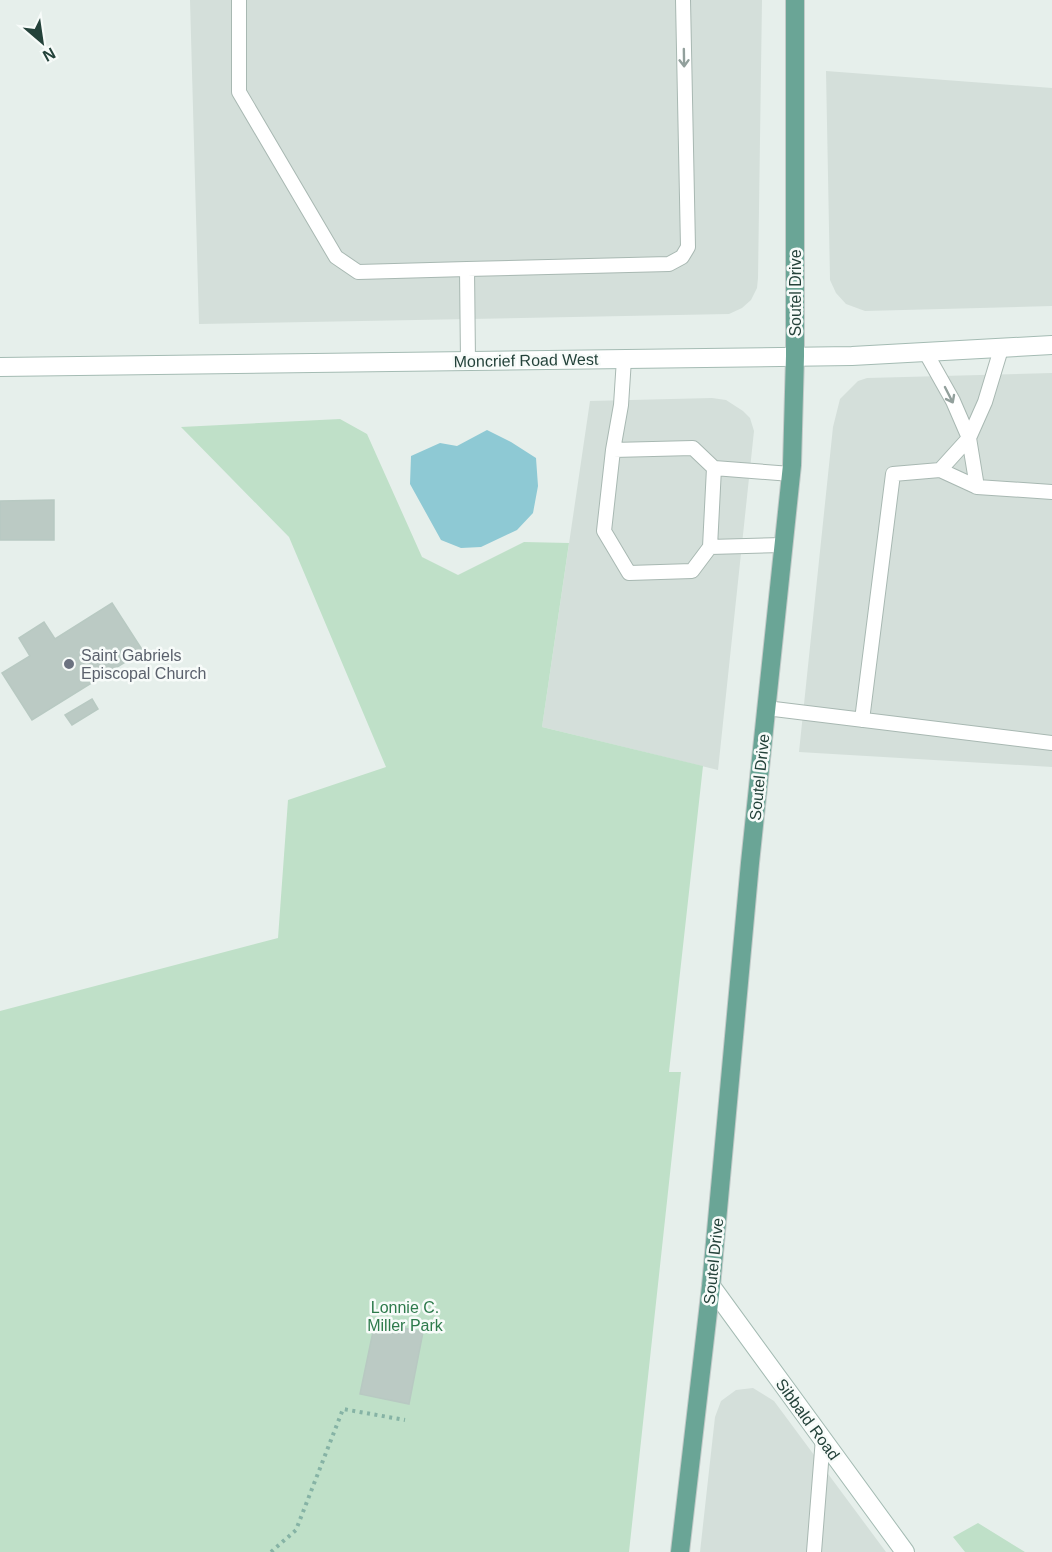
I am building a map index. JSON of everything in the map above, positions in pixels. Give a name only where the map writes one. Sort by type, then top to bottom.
[{"type":"main road","name":"Soutel Drive","points":[[680,1552],[711,1286],[750,863],[791,474],[795,356],[795,0]]},
{"type":"main road","name":"Moncrief Road West","points":[[0,367],[852,356],[1052,345]]},
{"type":"main road","name":"Sibbald Road","points":[[711,1286],[905,1552]]},
{"type":"lane","points":[[239,0],[239,93],[336,257],[358,272],[669,264],[682,257],[688,247],[683,0]]},
{"type":"lane","points":[[467,269],[468,361]]},
{"type":"lane","points":[[940,470],[969,438],[985,402],[1001,349]]},
{"type":"lane","points":[[926,353],[969,438],[977,487]]},
{"type":"lane","points":[[624,358],[621,405],[613,450],[604,531],[629,573],[692,571],[710,547],[714,468]]},
{"type":"lane","points":[[613,450],[693,448],[714,468],[791,474]]},
{"type":"lane","points":[[862,720],[894,474],[940,470],[977,487],[1052,492]]},
{"type":"lane","points":[[710,547],[783,545]]},
{"type":"lane","points":[[766,708],[1052,743]]},
{"type":"lane","points":[[813,1552],[823,1438]]},
{"type":"path","points":[[271,1552],[296,1530],[343,1409],[405,1419]]},
{"type":"shaded area","points":[[190,0],[762,0],[758,278],[757,288],[751,300],[742,308],[729,314],[199,324]]},
{"type":"shaded area","points":[[826,71],[1052,88],[1052,306],[865,311],[846,304],[836,293],[830,280]]},
{"type":"shaded area","points":[[1052,373],[1052,767],[799,752],[833,427],[840,399],[858,381],[867,378]]},
{"type":"shaded area","points":[[712,398],[726,400],[743,411],[750,418],[754,431],[718,770],[542,727],[590,401]]},
{"type":"shaded area","points":[[753,1388],[774,1401],[886,1552],[700,1552],[715,1417],[721,1401],[736,1390]]},
{"type":"green space","name":"Lonnie C. Miller Park","points":[[340,419],[367,434],[422,557],[458,575],[524,542],[569,543],[542,727],[703,766],[669,1072],[681,1072],[629,1552],[0,1552],[0,1011],[278,938],[288,800],[386,767],[289,537],[181,427]]},
{"type":"green space","points":[[978,1523],[1025,1552],[965,1552],[953,1537]]},
{"type":"water","points":[[487,430],[536,458],[538,486],[533,513],[517,530],[481,547],[461,548],[441,540],[410,484],[411,456],[440,443],[457,446]]},
{"type":"building","points":[[54,500],[54,540],[0,540],[0,501]]},
{"type":"building","name":"Saint Gabriels Episcopal Church","points":[[112,603],[143,651],[32,720],[2,673],[30,656],[19,638],[44,622],[55,639]]},
{"type":"building","points":[[92,699],[98,709],[72,725],[65,715]]},
{"type":"building","points":[[375,1322],[423,1332],[409,1404],[360,1394]]},
{"type":"place","name":"Saint Gabriels Episcopal Church","points":[[69,664]]}]
